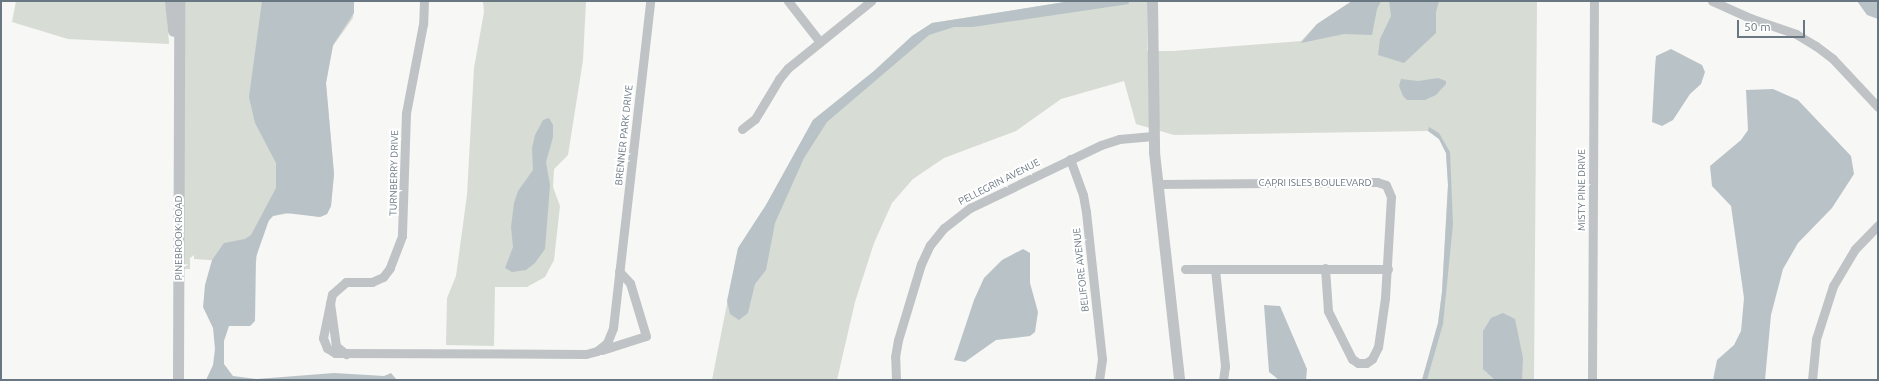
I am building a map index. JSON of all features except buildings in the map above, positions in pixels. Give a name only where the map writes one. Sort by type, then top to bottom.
[{"type":"street","name":"PINEBROOK ROAD","points":[[170,1],[179,95]]},
{"type":"street","name":"PINEBROOK ROAD","points":[[178,380],[179,1]]},
{"type":"street","name":"TURNBERRY DRIVE","points":[[424,1],[422,24],[406,113],[405,214],[400,244],[390,268],[381,279],[342,284],[333,291],[323,341],[332,352],[346,354],[586,354],[597,352]]},
{"type":"street","name":"BRENNER PARK DRIVE","points":[[597,352],[607,343],[612,333],[650,1]]},
{"type":"street","points":[[788,1],[820,42]]},
{"type":"street","points":[[742,129],[755,119],[782,74],[871,1]]},
{"type":"street","points":[[1152,1],[1153,136],[1179,380]]},
{"type":"street","name":"MISTY PINE DRIVE","points":[[1592,380],[1594,1]]},
{"type":"street","points":[[1712,1],[1750,18],[1796,34],[1816,46],[1833,59],[1878,107]]},
{"type":"street","name":"PELLEGRIN AVENUE","points":[[896,380],[895,358],[898,340],[921,264],[936,236],[970,208],[1070,159],[1108,142],[1153,136]]},
{"type":"street","name":"BELIFORE AVENUE","points":[[1070,159],[1083,195],[1086,212],[1101,351],[1099,380]]},
{"type":"street","name":"CAPRI ISLES BOULEVARD","points":[[1158,184],[1383,184],[1388,187],[1391,197],[1388,269],[1378,347],[1372,359],[1363,364],[1354,361],[1348,355],[1328,311],[1325,268]]},
{"type":"street","points":[[1812,380],[1816,339],[1828,298],[1846,262],[1878,225]]},
{"type":"street","points":[[1184,269],[1388,269]]},
{"type":"street","points":[[1215,269],[1225,366],[1223,380]]},
{"type":"street","points":[[597,352],[646,336],[630,283],[619,272]]},
{"type":"shaded area","points":[[16,1],[166,1],[169,44],[68,39],[12,22]]},
{"type":"shaded area","points":[[184,1],[354,1],[353,18],[333,46],[326,83],[334,174],[331,206],[327,214],[320,217],[292,213],[273,216],[266,225],[258,246],[256,263],[194,259],[194,255],[190,258],[190,269],[183,269]]},
{"type":"shaded area","points":[[262,1],[354,1],[354,13],[333,45],[326,83],[334,174],[331,206],[327,214],[320,217],[286,213],[273,216],[269,220],[256,257],[255,321],[250,326],[229,326],[224,341],[224,364],[233,376],[257,379],[334,373],[384,376],[391,373],[397,380],[206,380],[213,365],[215,349],[213,328],[203,307],[205,285],[212,260],[224,243],[245,239],[251,235],[276,188],[276,163],[255,123],[249,97]]},
{"type":"shaded area","points":[[483,1],[586,1],[583,60],[568,155],[554,169],[553,187],[560,206],[554,260],[545,277],[527,287],[495,287],[494,346],[446,345],[447,298],[456,276],[467,195],[474,68],[484,12]]},
{"type":"shaded area","points":[[1071,1],[1147,1],[1147,51],[1173,51],[1301,41],[1317,24],[1352,1],[1537,1],[1534,380],[1422,380],[1438,323],[1442,292],[1448,185],[1446,153],[1439,139],[1428,131],[1174,135],[1136,124],[1124,81],[1061,99],[1016,131],[944,158],[913,179],[892,203],[874,243],[855,302],[837,380],[712,380],[738,248],[766,205],[813,120],[874,71],[912,36],[932,23]]},
{"type":"shaded area","points":[[1071,1],[1128,1],[1129,4],[973,27],[954,27],[929,35],[827,122],[804,158],[775,223],[766,270],[755,284],[748,313],[739,320],[730,314],[727,301],[738,248],[766,205],[813,120],[874,71],[912,36],[932,23]]},
{"type":"shaded area","points":[[1352,1],[1381,1],[1377,9],[1372,35],[1344,34],[1301,43],[1317,24]]},
{"type":"shaded area","points":[[1389,1],[1439,1],[1436,12],[1436,33],[1404,63],[1378,55],[1380,39],[1391,16]]},
{"type":"shaded area","points":[[1857,1],[1878,1],[1878,19],[1867,15]]},
{"type":"shaded area","points":[[1671,49],[1702,65],[1705,72],[1701,84],[1690,94],[1673,120],[1662,126],[1652,122],[1656,56]]},
{"type":"shaded area","points":[[1438,78],[1446,81],[1446,84],[1436,95],[1425,100],[1407,100],[1403,96],[1399,86],[1401,79],[1418,81]]},
{"type":"shaded area","points":[[1773,89],[1798,100],[1851,156],[1854,174],[1832,208],[1798,243],[1783,269],[1771,315],[1765,380],[1713,380],[1717,360],[1734,345],[1741,331],[1744,298],[1731,206],[1712,186],[1710,166],[1741,140],[1748,130],[1746,90]]},
{"type":"shaded area","points":[[549,118],[553,125],[553,137],[546,162],[550,185],[545,249],[535,263],[526,270],[512,272],[505,268],[513,247],[511,227],[514,203],[518,191],[533,170],[532,148],[535,135],[543,120]]},
{"type":"shaded area","points":[[1429,127],[1439,133],[1450,152],[1453,224],[1443,324],[1427,380],[1422,380],[1438,323],[1442,292],[1448,185],[1446,153],[1439,139],[1428,131]]},
{"type":"shaded area","points":[[1023,249],[1030,253],[1030,283],[1038,312],[1035,332],[1030,336],[996,340],[965,362],[954,360],[974,300],[984,278],[1002,260]]},
{"type":"shaded area","points":[[1264,305],[1280,306],[1307,369],[1306,380],[1279,380],[1269,372]]},
{"type":"shaded area","points":[[1503,313],[1515,319],[1523,358],[1522,380],[1495,380],[1483,369],[1483,331],[1491,318]]}]
